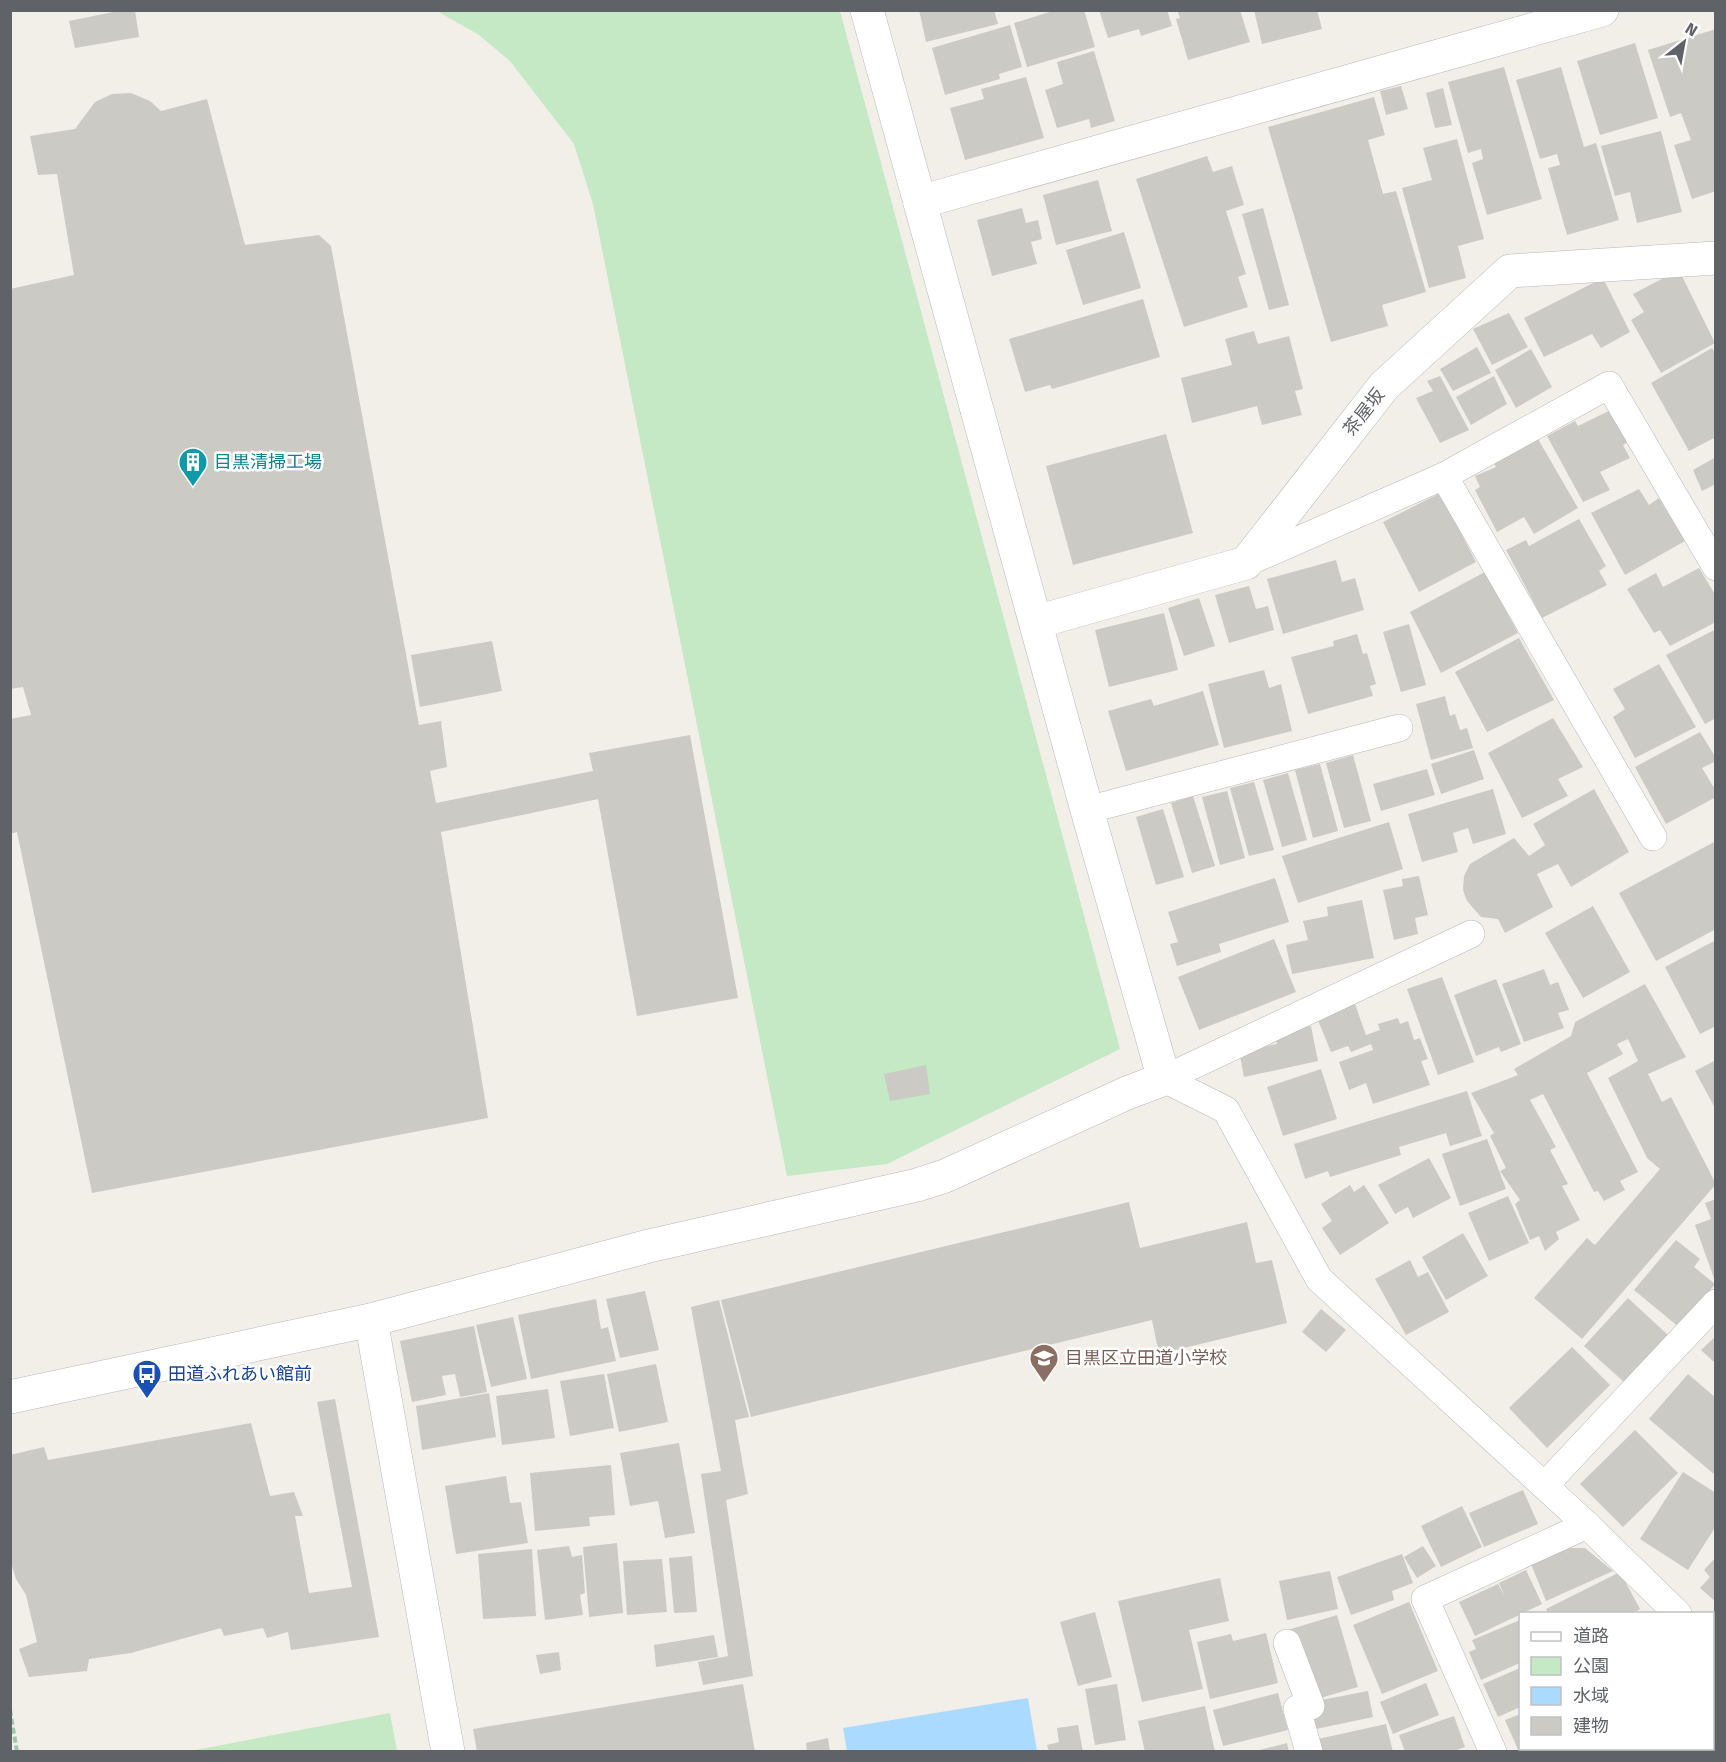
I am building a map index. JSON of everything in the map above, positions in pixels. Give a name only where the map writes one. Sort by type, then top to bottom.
[{"type":"street","points":[[10,1397],[371,1320],[649,1246],[917,1185],[945,1176],[1127,1093],[1164,1079],[1087,810],[867,10]]},
{"type":"street","points":[[920,202],[1602,10]]},
{"type":"street","name":"茶屋坂","points":[[1246,563],[1384,386],[1510,271],[1716,258]]},
{"type":"street","points":[[1036,622],[1246,563]]},
{"type":"street","points":[[371,1320],[448,1752]]},
{"type":"lane","points":[[1246,563],[1444,476],[1609,385],[1716,567]]},
{"type":"lane","points":[[1444,476],[1653,837]]},
{"type":"lane","points":[[1087,810],[1399,728]]},
{"type":"lane","points":[[1164,1079],[1470,934]]},
{"type":"lane","points":[[1164,1079],[1226,1110],[1319,1279],[1545,1485],[1676,1612]]},
{"type":"lane","points":[[1545,1485],[1716,1303]]},
{"type":"lane","points":[[1493,1752],[1425,1599],[1587,1525]]},
{"type":"lane","points":[[1287,1643],[1311,1706],[1297,1709],[1309,1752]]},
{"type":"path","points":[[10,1710],[17,1752]]},
{"type":"green space","points":[[437,11],[840,11],[1120,1049],[887,1164],[787,1176],[593,204],[574,144],[510,61],[479,35]]},
{"type":"green space","points":[[390,1713],[397,1751],[190,1751]]},
{"type":"water","points":[[1028,1698],[1037,1751],[847,1751],[843,1728]]},
{"type":"building","points":[[123,10],[135,10],[139,37],[75,48],[69,21]]},
{"type":"building","points":[[919,10],[994,10],[998,24],[926,42]]},
{"type":"building","points":[[1056,10],[1084,10],[1095,47],[1027,67],[1014,23]]},
{"type":"building","points":[[1099,10],[1167,10],[1172,26],[1141,36],[1139,29],[1108,38]]},
{"type":"building","points":[[1177,10],[1240,10],[1250,42],[1188,60],[1176,19],[1180,18]]},
{"type":"building","points":[[1254,10],[1317,10],[1322,29],[1262,44]]},
{"type":"building","points":[[1010,25],[1022,67],[999,74],[1000,79],[945,95],[932,48]]},
{"type":"building","points":[[1716,29],[1716,191],[1692,199],[1674,145],[1691,140],[1681,113],[1670,117],[1648,50]]},
{"type":"building","points":[[1635,43],[1658,118],[1600,135],[1577,61]]},
{"type":"building","points":[[1094,51],[1115,121],[1091,128],[1089,119],[1057,128],[1045,90],[1063,84],[1057,62]]},
{"type":"building","points":[[1504,67],[1542,199],[1487,215],[1472,163],[1483,159],[1481,149],[1468,153],[1448,82]]},
{"type":"building","points":[[1561,67],[1584,147],[1596,143],[1619,220],[1567,235],[1548,168],[1560,165],[1557,154],[1540,159],[1516,80]]},
{"type":"building","points":[[1026,77],[1044,138],[965,160],[950,108],[984,99],[981,89]]},
{"type":"building","points":[[1401,86],[1408,109],[1386,115],[1380,91]]},
{"type":"building","points":[[1443,88],[1452,125],[1435,128],[1426,93]]},
{"type":"building","name":"目黒清掃工場","points":[[131,93],[150,101],[161,111],[207,99],[245,245],[319,235],[331,246],[419,725],[441,721],[447,767],[430,771],[436,803],[593,771],[589,753],[690,735],[738,998],[637,1016],[598,799],[441,832],[488,1118],[92,1193],[17,832],[10,834],[10,719],[31,715],[23,687],[10,689],[10,289],[74,275],[57,174],[38,175],[30,136],[75,129],[95,102],[112,94]]},
{"type":"building","points":[[1374,97],[1385,135],[1368,140],[1383,194],[1396,191],[1426,292],[1382,305],[1388,326],[1331,342],[1268,127]]},
{"type":"building","points":[[1661,131],[1682,212],[1637,223],[1630,192],[1615,196],[1601,146]]},
{"type":"building","points":[[1457,139],[1484,239],[1458,246],[1466,278],[1429,288],[1402,188],[1432,180],[1423,148]]},
{"type":"building","points":[[1207,156],[1213,172],[1232,166],[1244,205],[1226,211],[1246,274],[1238,277],[1248,307],[1184,327],[1136,179]]},
{"type":"building","points":[[1098,180],[1112,231],[1056,245],[1043,195]]},
{"type":"building","points":[[1022,208],[1026,223],[1038,220],[1042,239],[1031,242],[1037,264],[992,276],[977,220]]},
{"type":"building","points":[[1263,208],[1289,305],[1269,310],[1242,214]]},
{"type":"building","points":[[1124,232],[1141,288],[1083,305],[1066,250]]},
{"type":"building","points":[[1679,270],[1715,343],[1661,373],[1631,320],[1644,312],[1633,294]]},
{"type":"building","points":[[1603,278],[1630,332],[1601,348],[1592,334],[1544,357],[1524,318]]},
{"type":"building","points":[[1143,299],[1160,357],[1052,389],[1050,385],[1025,392],[1009,339]]},
{"type":"building","points":[[1509,313],[1528,347],[1492,365],[1473,329]]},
{"type":"building","points":[[1254,331],[1258,344],[1289,336],[1303,389],[1295,391],[1302,415],[1262,425],[1257,406],[1192,423],[1181,378],[1232,365],[1225,339]]},
{"type":"building","points":[[1477,347],[1491,373],[1453,391],[1440,369]]},
{"type":"building","points":[[1712,348],[1716,354],[1716,437],[1689,451],[1651,383]]},
{"type":"building","points":[[1531,349],[1552,387],[1516,408],[1495,370]]},
{"type":"building","points":[[1440,376],[1469,430],[1440,443],[1416,398],[1433,391],[1427,381]]},
{"type":"building","points":[[1494,376],[1507,404],[1471,425],[1456,397]]},
{"type":"building","points":[[1617,407],[1636,438],[1623,445],[1630,458],[1600,472],[1610,490],[1583,502],[1547,436],[1575,421],[1578,426]]},
{"type":"building","points":[[1166,434],[1193,533],[1073,565],[1046,466]]},
{"type":"building","points":[[1538,439],[1578,508],[1534,534],[1524,517],[1497,532],[1475,490],[1480,487],[1475,476],[1496,467],[1493,462]]},
{"type":"building","points":[[1716,457],[1716,484],[1702,491],[1693,470]]},
{"type":"building","points":[[1639,489],[1649,505],[1659,498],[1685,541],[1625,575],[1591,513]]},
{"type":"building","points":[[1440,493],[1476,562],[1419,592],[1383,522]]},
{"type":"building","points":[[1579,519],[1606,566],[1599,571],[1607,585],[1542,618],[1506,550],[1526,540],[1529,546]]},
{"type":"building","points":[[1336,560],[1342,582],[1355,578],[1364,610],[1283,634],[1267,579]]},
{"type":"building","points":[[1699,568],[1716,596],[1716,622],[1670,646],[1660,630],[1654,633],[1627,589],[1656,573],[1663,587]]},
{"type":"building","points":[[1485,572],[1518,633],[1441,673],[1410,612]]},
{"type":"building","points":[[1249,586],[1256,609],[1268,606],[1274,630],[1229,643],[1215,595]]},
{"type":"building","points":[[1199,598],[1215,646],[1184,656],[1168,608]]},
{"type":"building","points":[[1164,613],[1178,670],[1109,687],[1095,630]]},
{"type":"building","points":[[1409,624],[1426,685],[1401,692],[1383,632]]},
{"type":"building","points":[[1716,629],[1716,718],[1705,724],[1666,655]]},
{"type":"building","points":[[1357,634],[1363,654],[1367,653],[1376,684],[1370,686],[1373,696],[1308,714],[1291,657],[1334,646],[1333,641]]},
{"type":"building","points":[[1519,638],[1554,700],[1487,732],[1455,672]]},
{"type":"building","points":[[492,641],[502,691],[420,707],[411,655]]},
{"type":"building","points":[[1659,664],[1696,727],[1635,758],[1613,717],[1625,709],[1613,689]]},
{"type":"building","points":[[1264,670],[1269,688],[1281,684],[1292,731],[1224,748],[1208,684]]},
{"type":"building","points":[[1203,691],[1219,745],[1126,771],[1108,711],[1151,699],[1154,706]]},
{"type":"building","points":[[1445,696],[1450,716],[1455,714],[1460,730],[1467,728],[1473,748],[1431,760],[1416,704]]},
{"type":"building","points":[[1553,718],[1583,767],[1558,779],[1568,796],[1522,818],[1488,753]]},
{"type":"building","points":[[1700,732],[1716,758],[1716,761],[1702,768],[1716,791],[1716,797],[1666,824],[1635,767]]},
{"type":"building","points":[[1474,750],[1484,779],[1441,794],[1431,764]]},
{"type":"building","points":[[1353,755],[1371,821],[1344,828],[1326,763]]},
{"type":"building","points":[[1320,764],[1338,831],[1313,838],[1295,770]]},
{"type":"building","points":[[1427,769],[1435,795],[1381,811],[1373,784]]},
{"type":"building","points":[[1288,773],[1307,840],[1282,847],[1263,780]]},
{"type":"building","points":[[1254,782],[1274,850],[1249,856],[1230,788]]},
{"type":"building","points":[[1493,789],[1506,834],[1473,844],[1468,828],[1453,833],[1458,852],[1422,862],[1408,814]]},
{"type":"building","points":[[1594,789],[1629,852],[1571,887],[1558,864],[1537,874],[1553,907],[1505,933],[1498,919],[1481,917],[1467,901],[1463,890],[1464,876],[1470,864],[1514,838],[1529,856],[1545,845],[1533,824]]},
{"type":"building","points":[[1227,791],[1245,858],[1220,865],[1202,797]]},
{"type":"building","points":[[1193,796],[1215,866],[1192,873],[1171,803]]},
{"type":"building","points":[[1163,809],[1184,877],[1156,885],[1136,817]]},
{"type":"building","points":[[1389,822],[1403,869],[1298,903],[1282,856]]},
{"type":"building","points":[[1716,841],[1716,929],[1656,961],[1619,893]]},
{"type":"building","points":[[1419,876],[1428,915],[1415,918],[1418,934],[1394,940],[1383,890],[1403,886],[1402,879]]},
{"type":"building","points":[[1275,878],[1289,922],[1219,944],[1221,952],[1177,966],[1170,944],[1178,942],[1168,912]]},
{"type":"building","points":[[1362,900],[1374,958],[1292,974],[1286,945],[1308,940],[1303,921],[1328,916],[1327,907]]},
{"type":"building","points":[[1593,906],[1630,972],[1583,998],[1545,933]]},
{"type":"building","points":[[1274,939],[1296,992],[1199,1030],[1178,977]]},
{"type":"building","points":[[1716,940],[1716,1026],[1700,1034],[1665,967]]},
{"type":"building","points":[[1544,969],[1550,985],[1558,982],[1569,1010],[1558,1013],[1564,1028],[1524,1042],[1502,984]]},
{"type":"building","points":[[1442,977],[1474,1062],[1438,1075],[1407,989]]},
{"type":"building","points":[[1496,979],[1521,1044],[1501,1052],[1499,1047],[1476,1056],[1454,995]]},
{"type":"building","points":[[1645,984],[1686,1057],[1648,1074],[1662,1102],[1671,1097],[1716,1184],[1582,1339],[1534,1298],[1587,1238],[1595,1245],[1660,1169],[1647,1158],[1608,1078],[1638,1061],[1628,1039],[1617,1044],[1623,1054],[1587,1073],[1638,1172],[1620,1181],[1625,1190],[1604,1201],[1598,1191],[1594,1192],[1543,1094],[1530,1100],[1556,1147],[1550,1150],[1568,1184],[1562,1186],[1580,1220],[1556,1232],[1559,1239],[1545,1251],[1539,1236],[1530,1240],[1515,1204],[1520,1200],[1500,1171],[1506,1168],[1490,1136],[1494,1133],[1471,1093],[1518,1075],[1514,1069],[1571,1036],[1575,1022]]},
{"type":"building","points":[[1355,1004],[1366,1035],[1380,1030],[1378,1024],[1398,1018],[1400,1024],[1408,1021],[1414,1040],[1420,1038],[1428,1059],[1421,1061],[1430,1085],[1373,1104],[1366,1083],[1349,1090],[1339,1062],[1373,1050],[1371,1044],[1351,1052],[1348,1046],[1331,1052],[1317,1018]]},
{"type":"building","points":[[1311,1026],[1318,1061],[1244,1077],[1239,1051],[1277,1044],[1275,1033]]},
{"type":"building","points":[[1716,1060],[1716,1110],[1695,1071]]},
{"type":"building","points":[[926,1065],[930,1094],[890,1101],[884,1074]]},
{"type":"building","points":[[1321,1069],[1337,1119],[1283,1136],[1267,1087]]},
{"type":"building","points":[[1467,1091],[1482,1136],[1450,1146],[1446,1133],[1399,1147],[1401,1155],[1330,1177],[1328,1171],[1305,1179],[1294,1144]]},
{"type":"building","points":[[1487,1139],[1506,1189],[1460,1206],[1442,1154]]},
{"type":"building","points":[[1429,1158],[1451,1198],[1413,1218],[1408,1207],[1395,1214],[1378,1185]]},
{"type":"building","points":[[1350,1185],[1354,1192],[1364,1185],[1389,1223],[1340,1255],[1322,1228],[1332,1221],[1321,1204]]},
{"type":"building","points":[[1508,1196],[1529,1243],[1489,1261],[1468,1213]]},
{"type":"building","points":[[1716,1199],[1715,1281],[1695,1225],[1711,1219],[1705,1203]]},
{"type":"building","points":[[1129,1202],[1140,1248],[1247,1222],[1256,1263],[1272,1260],[1287,1323],[1159,1354],[1152,1320],[751,1417],[721,1300]]},
{"type":"building","points":[[1463,1233],[1488,1276],[1446,1300],[1422,1257]]},
{"type":"building","points":[[1676,1240],[1700,1259],[1694,1267],[1715,1284],[1680,1328],[1634,1290]]},
{"type":"building","points":[[1410,1260],[1418,1277],[1428,1272],[1449,1312],[1406,1335],[1375,1279]]},
{"type":"building","points":[[645,1291],[659,1350],[620,1358],[606,1299]]},
{"type":"building","points":[[1628,1298],[1669,1336],[1625,1383],[1584,1346]]},
{"type":"building","points":[[596,1299],[601,1329],[608,1327],[616,1361],[531,1379],[518,1315]]},
{"type":"building","points":[[719,1300],[749,1417],[735,1420],[748,1494],[726,1500],[753,1676],[703,1685],[698,1662],[728,1656],[701,1474],[721,1471],[691,1307]]},
{"type":"building","points":[[1321,1309],[1346,1330],[1326,1352],[1302,1332]]},
{"type":"building","points":[[513,1317],[527,1379],[491,1387],[476,1325]]},
{"type":"building","points":[[474,1326],[487,1392],[460,1397],[455,1374],[442,1376],[446,1395],[412,1402],[400,1341]]},
{"type":"building","points":[[1716,1336],[1716,1364],[1701,1350]]},
{"type":"building","points":[[1572,1347],[1610,1385],[1547,1448],[1509,1408]]},
{"type":"building","points":[[656,1364],[668,1422],[619,1432],[607,1374]]},
{"type":"building","points":[[604,1374],[614,1428],[570,1436],[560,1381]]},
{"type":"building","points":[[1688,1374],[1716,1398],[1716,1476],[1649,1419]]},
{"type":"building","points":[[548,1389],[555,1438],[502,1445],[496,1396]]},
{"type":"building","points":[[489,1393],[496,1437],[422,1450],[416,1406]]},
{"type":"building","points":[[335,1399],[379,1637],[291,1650],[288,1632],[267,1638],[263,1628],[224,1636],[221,1628],[131,1653],[89,1659],[87,1671],[29,1677],[19,1649],[37,1642],[26,1595],[16,1579],[11,1563],[10,1455],[44,1447],[48,1460],[251,1423],[270,1496],[294,1492],[303,1516],[295,1516],[309,1593],[352,1587],[317,1402]]},
{"type":"building","points":[[1635,1430],[1678,1473],[1623,1527],[1580,1484]]},
{"type":"building","points":[[679,1443],[695,1533],[665,1538],[658,1501],[630,1506],[620,1453]]},
{"type":"building","points":[[611,1465],[615,1515],[589,1517],[590,1526],[535,1531],[530,1473]]},
{"type":"building","points":[[1683,1472],[1716,1493],[1716,1526],[1688,1570],[1640,1539]]},
{"type":"building","points":[[506,1476],[510,1503],[521,1502],[528,1543],[456,1554],[445,1486]]},
{"type":"building","points":[[1523,1490],[1538,1524],[1484,1547],[1469,1513]]},
{"type":"building","points":[[1462,1506],[1482,1547],[1441,1567],[1421,1526]]},
{"type":"building","points":[[617,1543],[623,1613],[589,1617],[583,1547]]},
{"type":"building","points":[[569,1546],[572,1557],[582,1555],[585,1593],[580,1595],[583,1615],[545,1620],[537,1550]]},
{"type":"building","points":[[1423,1546],[1436,1566],[1417,1578],[1404,1557]]},
{"type":"building","points":[[1563,1548],[1585,1548],[1613,1571],[1546,1601],[1531,1564]]},
{"type":"building","points":[[532,1549],[536,1616],[483,1619],[478,1554]]},
{"type":"building","points":[[1402,1554],[1413,1583],[1392,1591],[1394,1600],[1351,1615],[1337,1577]]},
{"type":"building","points":[[692,1556],[697,1612],[674,1613],[669,1558]]},
{"type":"building","points":[[1716,1557],[1716,1602],[1700,1588],[1710,1577],[1704,1570]]},
{"type":"building","points":[[662,1559],[667,1612],[627,1615],[623,1561]]},
{"type":"building","points":[[1526,1570],[1542,1604],[1525,1612],[1519,1612],[1519,1615],[1475,1636],[1459,1602],[1498,1584],[1504,1595],[1499,1583]]},
{"type":"building","points":[[1330,1571],[1338,1609],[1287,1620],[1279,1581]]},
{"type":"building","points":[[1620,1572],[1640,1609],[1635,1612],[1547,1612],[1546,1609]]},
{"type":"building","points":[[1220,1578],[1229,1621],[1189,1630],[1203,1689],[1142,1702],[1118,1601]]},
{"type":"building","points":[[1409,1602],[1438,1671],[1382,1694],[1353,1625]]},
{"type":"building","points":[[1095,1612],[1112,1677],[1078,1686],[1060,1622]]},
{"type":"building","points":[[1337,1615],[1358,1687],[1310,1701],[1288,1630]]},
{"type":"building","points":[[1519,1620],[1519,1663],[1481,1680],[1469,1652],[1476,1649],[1472,1640]]},
{"type":"building","points":[[1266,1633],[1278,1683],[1210,1699],[1197,1642],[1231,1634],[1233,1641]]},
{"type":"building","points":[[714,1635],[718,1657],[656,1667],[654,1645]]},
{"type":"building","points":[[559,1652],[561,1670],[540,1674],[536,1655]]},
{"type":"building","points":[[1519,1668],[1519,1707],[1498,1717],[1483,1684]]},
{"type":"building","points":[[1426,1683],[1439,1715],[1393,1734],[1380,1702]]},
{"type":"building","points":[[743,1684],[755,1752],[477,1752],[473,1729]]},
{"type":"building","points":[[1117,1684],[1126,1740],[1095,1745],[1085,1689]]},
{"type":"building","points":[[1368,1691],[1373,1717],[1316,1729],[1311,1702]]},
{"type":"building","points":[[1278,1693],[1288,1730],[1223,1746],[1213,1710]]},
{"type":"building","points":[[1205,1706],[1215,1752],[1145,1752],[1138,1721]]},
{"type":"building","points":[[1519,1714],[1519,1750],[1526,1750],[1523,1752],[1519,1752],[1505,1720]]},
{"type":"building","points":[[1454,1716],[1465,1747],[1451,1752],[1405,1752],[1399,1735]]},
{"type":"building","points":[[1386,1724],[1393,1752],[1321,1752],[1318,1739]]},
{"type":"building","points":[[1078,1725],[1083,1752],[1049,1752],[1047,1745],[1059,1742],[1057,1728]]},
{"type":"building","points":[[828,1738],[830,1752],[807,1752],[806,1743]]},
{"type":"building","points":[[1287,1743],[1289,1752],[1256,1752],[1256,1751]]},
{"type":"building","points":[[1543,1750],[1594,1750],[1595,1752],[1539,1752]]},
{"type":"place","name":"目黒清掃工場","points":[[193,488]]},
{"type":"place","name":"目黒区立田道小学校","points":[[1044,1384]]},
{"type":"place","name":"田道ふれあい館前","points":[[147,1400]]}]
